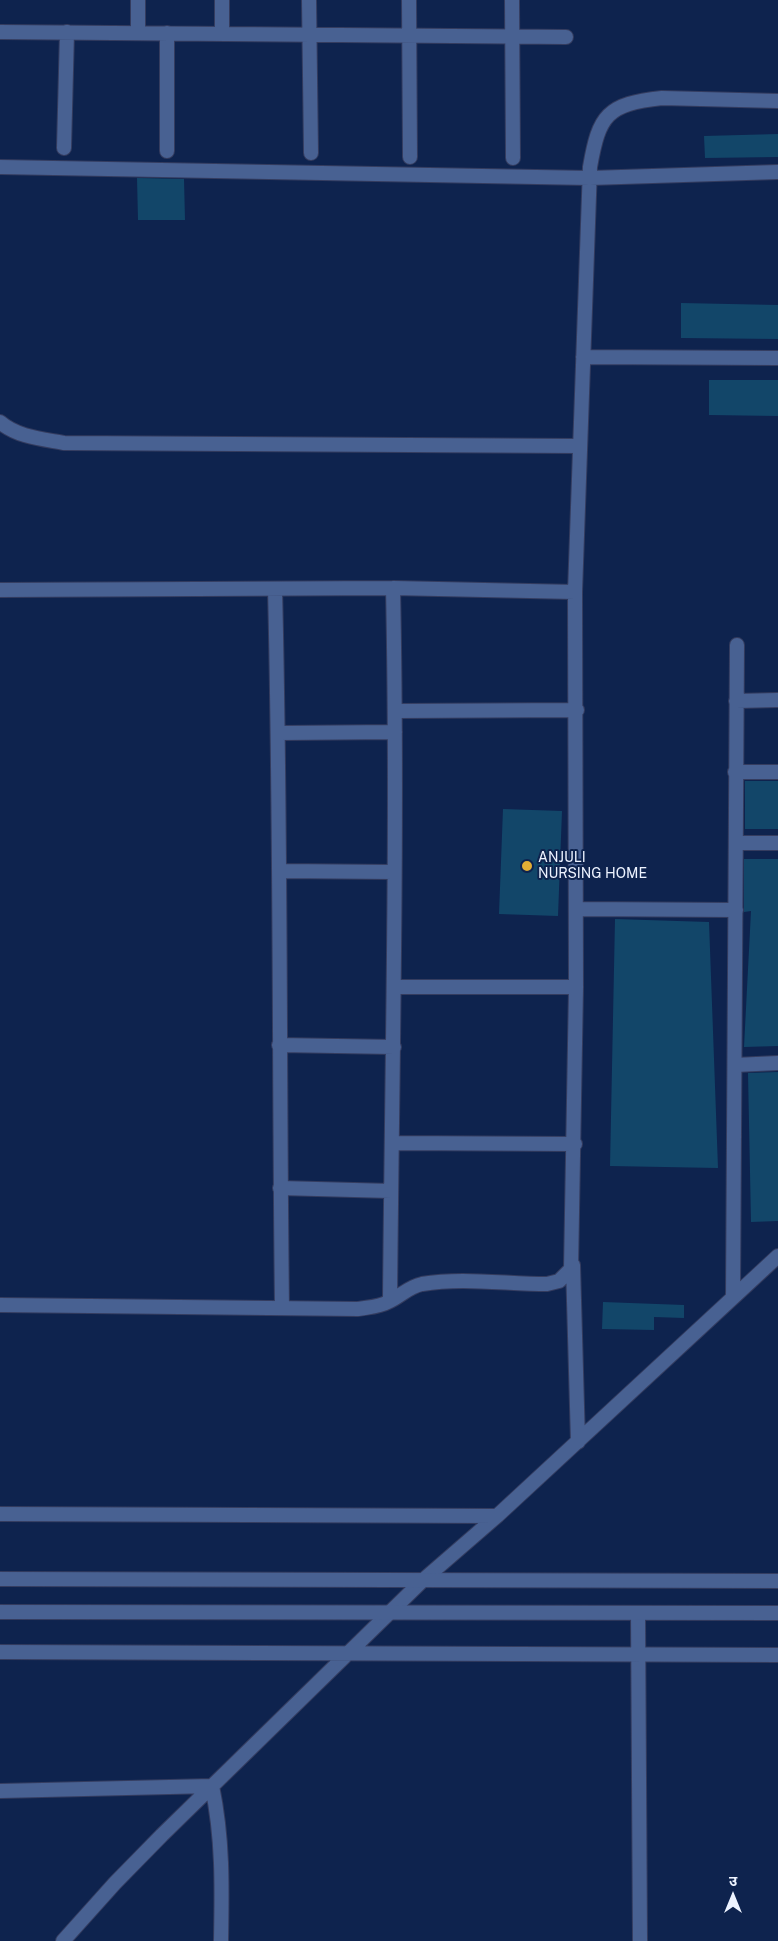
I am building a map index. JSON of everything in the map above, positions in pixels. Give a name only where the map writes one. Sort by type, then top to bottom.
[{"type":"street","points":[[138,0],[138,33]]},
{"type":"street","points":[[222,0],[222,34]]},
{"type":"street","points":[[309,0],[310,152]]},
{"type":"street","points":[[410,0],[410,157]]},
{"type":"street","points":[[512,0],[513,158]]},
{"type":"street","points":[[0,32],[566,37]]},
{"type":"street","points":[[64,148],[67,32]]},
{"type":"street","points":[[167,33],[167,151]]},
{"type":"street","points":[[0,1305],[358,1309],[378,1306],[390,1301],[407,1289],[422,1284],[443,1282],[547,1284],[560,1281],[571,1269],[575,1144],[576,987],[577,710],[575,592],[590,178],[596,134],[607,115],[623,106],[643,100],[662,98],[778,101]]},
{"type":"street","points":[[0,167],[590,178],[778,172]]},
{"type":"street","points":[[583,357],[778,358]]},
{"type":"street","points":[[0,422],[27,436],[64,443],[579,446]]},
{"type":"street","points":[[0,590],[393,588],[575,592]]},
{"type":"street","points":[[390,1301],[394,1047],[394,732],[396,711],[393,588]]},
{"type":"street","points":[[275,589],[279,732],[278,1045],[282,1308]]},
{"type":"street","points":[[733,1297],[737,645]]},
{"type":"street","points":[[736,701],[778,700]]},
{"type":"street","points":[[396,711],[577,710]]},
{"type":"street","points":[[279,732],[394,732]]},
{"type":"street","points":[[735,772],[778,772]]},
{"type":"street","points":[[737,843],[778,843]]},
{"type":"street","points":[[280,871],[394,872]]},
{"type":"street","points":[[576,909],[736,910]]},
{"type":"street","points":[[394,987],[576,987]]},
{"type":"street","points":[[278,1045],[394,1047]]},
{"type":"street","points":[[735,1065],[778,1063]]},
{"type":"street","points":[[392,1143],[575,1144]]},
{"type":"street","points":[[280,1188],[391,1191]]},
{"type":"street","points":[[572,1229],[578,1442]]},
{"type":"street","points":[[63,1941],[76,1935],[114,1883],[392,1613],[422,1581],[497,1516],[778,1256]]},
{"type":"street","points":[[0,1514],[497,1516]]},
{"type":"street","points":[[0,1580],[778,1581]]},
{"type":"street","points":[[0,1612],[778,1613]]},
{"type":"street","points":[[638,1613],[640,1941]]},
{"type":"street","points":[[0,1652],[348,1655],[638,1653],[778,1655]]},
{"type":"street","points":[[0,1791],[212,1786]]},
{"type":"street","points":[[212,1786],[220,1822],[222,1855],[221,1941]]},
{"type":"building","points":[[778,134],[778,157],[705,158],[704,136]]},
{"type":"building","points":[[137,178],[184,179],[185,220],[138,220]]},
{"type":"building","points":[[681,303],[778,305],[778,339],[681,338]]},
{"type":"building","points":[[709,380],[778,380],[778,416],[709,415]]},
{"type":"building","points":[[745,781],[778,781],[778,829],[745,829]]},
{"type":"building","points":[[503,809],[562,811],[558,916],[499,914]]},
{"type":"building","points":[[744,859],[778,859],[778,1046],[744,1047],[751,911],[744,912]]},
{"type":"building","points":[[615,919],[709,922],[718,1168],[610,1166]]},
{"type":"building","points":[[778,1072],[778,1221],[751,1222],[748,1073]]},
{"type":"building","points":[[603,1302],[684,1305],[684,1318],[654,1317],[654,1330],[602,1329]]},
{"type":"place","name":"ANJULI NURSING HOME","points":[[527,866]]}]
